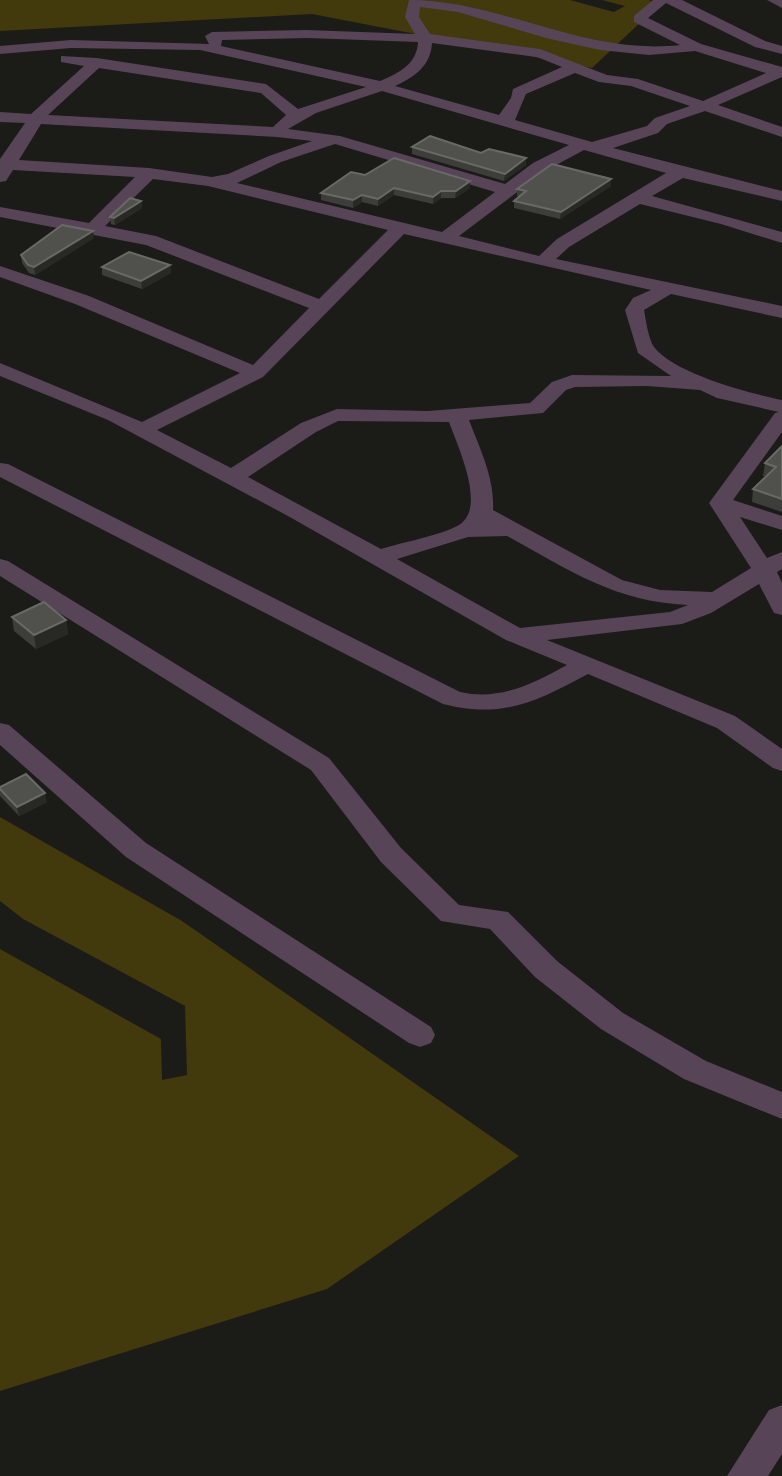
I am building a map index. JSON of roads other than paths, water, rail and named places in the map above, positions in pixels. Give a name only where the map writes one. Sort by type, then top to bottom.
[{"type":"street","points":[[661,0],[639,19],[696,47],[781,72]]},
{"type":"street","points":[[671,0],[760,44],[782,50]]},
{"type":"street","points":[[774,0],[782,4]]},
{"type":"street","points":[[277,132],[296,115],[358,96],[418,67],[425,57],[425,38],[412,17],[414,3],[452,6],[585,41],[652,51],[696,47]]},
{"type":"street","points":[[505,22],[513,34],[540,53],[604,79],[633,82],[782,132]]},
{"type":"street","points":[[211,48],[216,43],[212,36],[307,34],[425,38],[540,53]]},
{"type":"street","points":[[3,169],[37,117],[93,62],[93,44]]},
{"type":"street","points":[[2,51],[93,44],[211,48],[376,86],[584,146],[782,196]]},
{"type":"street","points":[[2,51],[266,89],[296,115]]},
{"type":"street","points":[[262,58],[283,73],[266,89]]},
{"type":"street","points":[[508,124],[506,117],[519,98],[518,92],[575,67]]},
{"type":"street","points":[[445,238],[477,217],[506,190],[584,146],[618,142],[781,72]]},
{"type":"street","points":[[0,117],[277,132],[334,139],[506,190]]},
{"type":"street","points":[[252,193],[280,147],[277,132]]},
{"type":"street","points":[[208,181],[232,179],[275,159],[334,139]]},
{"type":"street","points":[[3,169],[149,173],[208,181],[543,262],[782,312]]},
{"type":"street","points":[[543,262],[563,243],[680,172]]},
{"type":"street","points":[[94,228],[149,173]]},
{"type":"street","points":[[638,198],[727,220],[782,238]]},
{"type":"street","points":[[0,212],[150,240],[320,306]]},
{"type":"street","points":[[141,430],[256,373],[399,229]]},
{"type":"street","points":[[0,271],[82,300],[256,373]]},
{"type":"street","points":[[670,288],[640,302],[634,310],[645,349],[671,368],[739,399],[782,406]]},
{"type":"street","points":[[0,369],[141,430],[380,557],[515,635],[726,722],[782,762]]},
{"type":"street","points":[[231,477],[325,418],[348,414],[412,417],[536,409],[559,386],[572,381],[647,380],[703,384]]},
{"type":"street","points":[[457,415],[483,496],[474,521]]},
{"type":"street","points":[[720,503],[782,417]]},
{"type":"street","points":[[0,469],[70,502],[312,631],[452,698],[471,704],[493,705],[523,697],[586,665]]},
{"type":"street","points":[[720,503],[782,523]]},
{"type":"street","points":[[720,503],[773,566],[782,608]]},
{"type":"street","points":[[380,557],[474,521],[508,529],[588,573],[634,593],[677,600],[722,598]]},
{"type":"street","points":[[0,566],[320,764],[391,855],[451,914],[498,919],[546,969],[612,1021],[695,1070],[782,1106]]},
{"type":"street","points":[[515,635],[674,619],[722,598],[773,566]]},
{"type":"street","points":[[0,731],[136,850],[420,1035]]},
{"type":"street","points":[[746,1476],[782,1422]]}]
